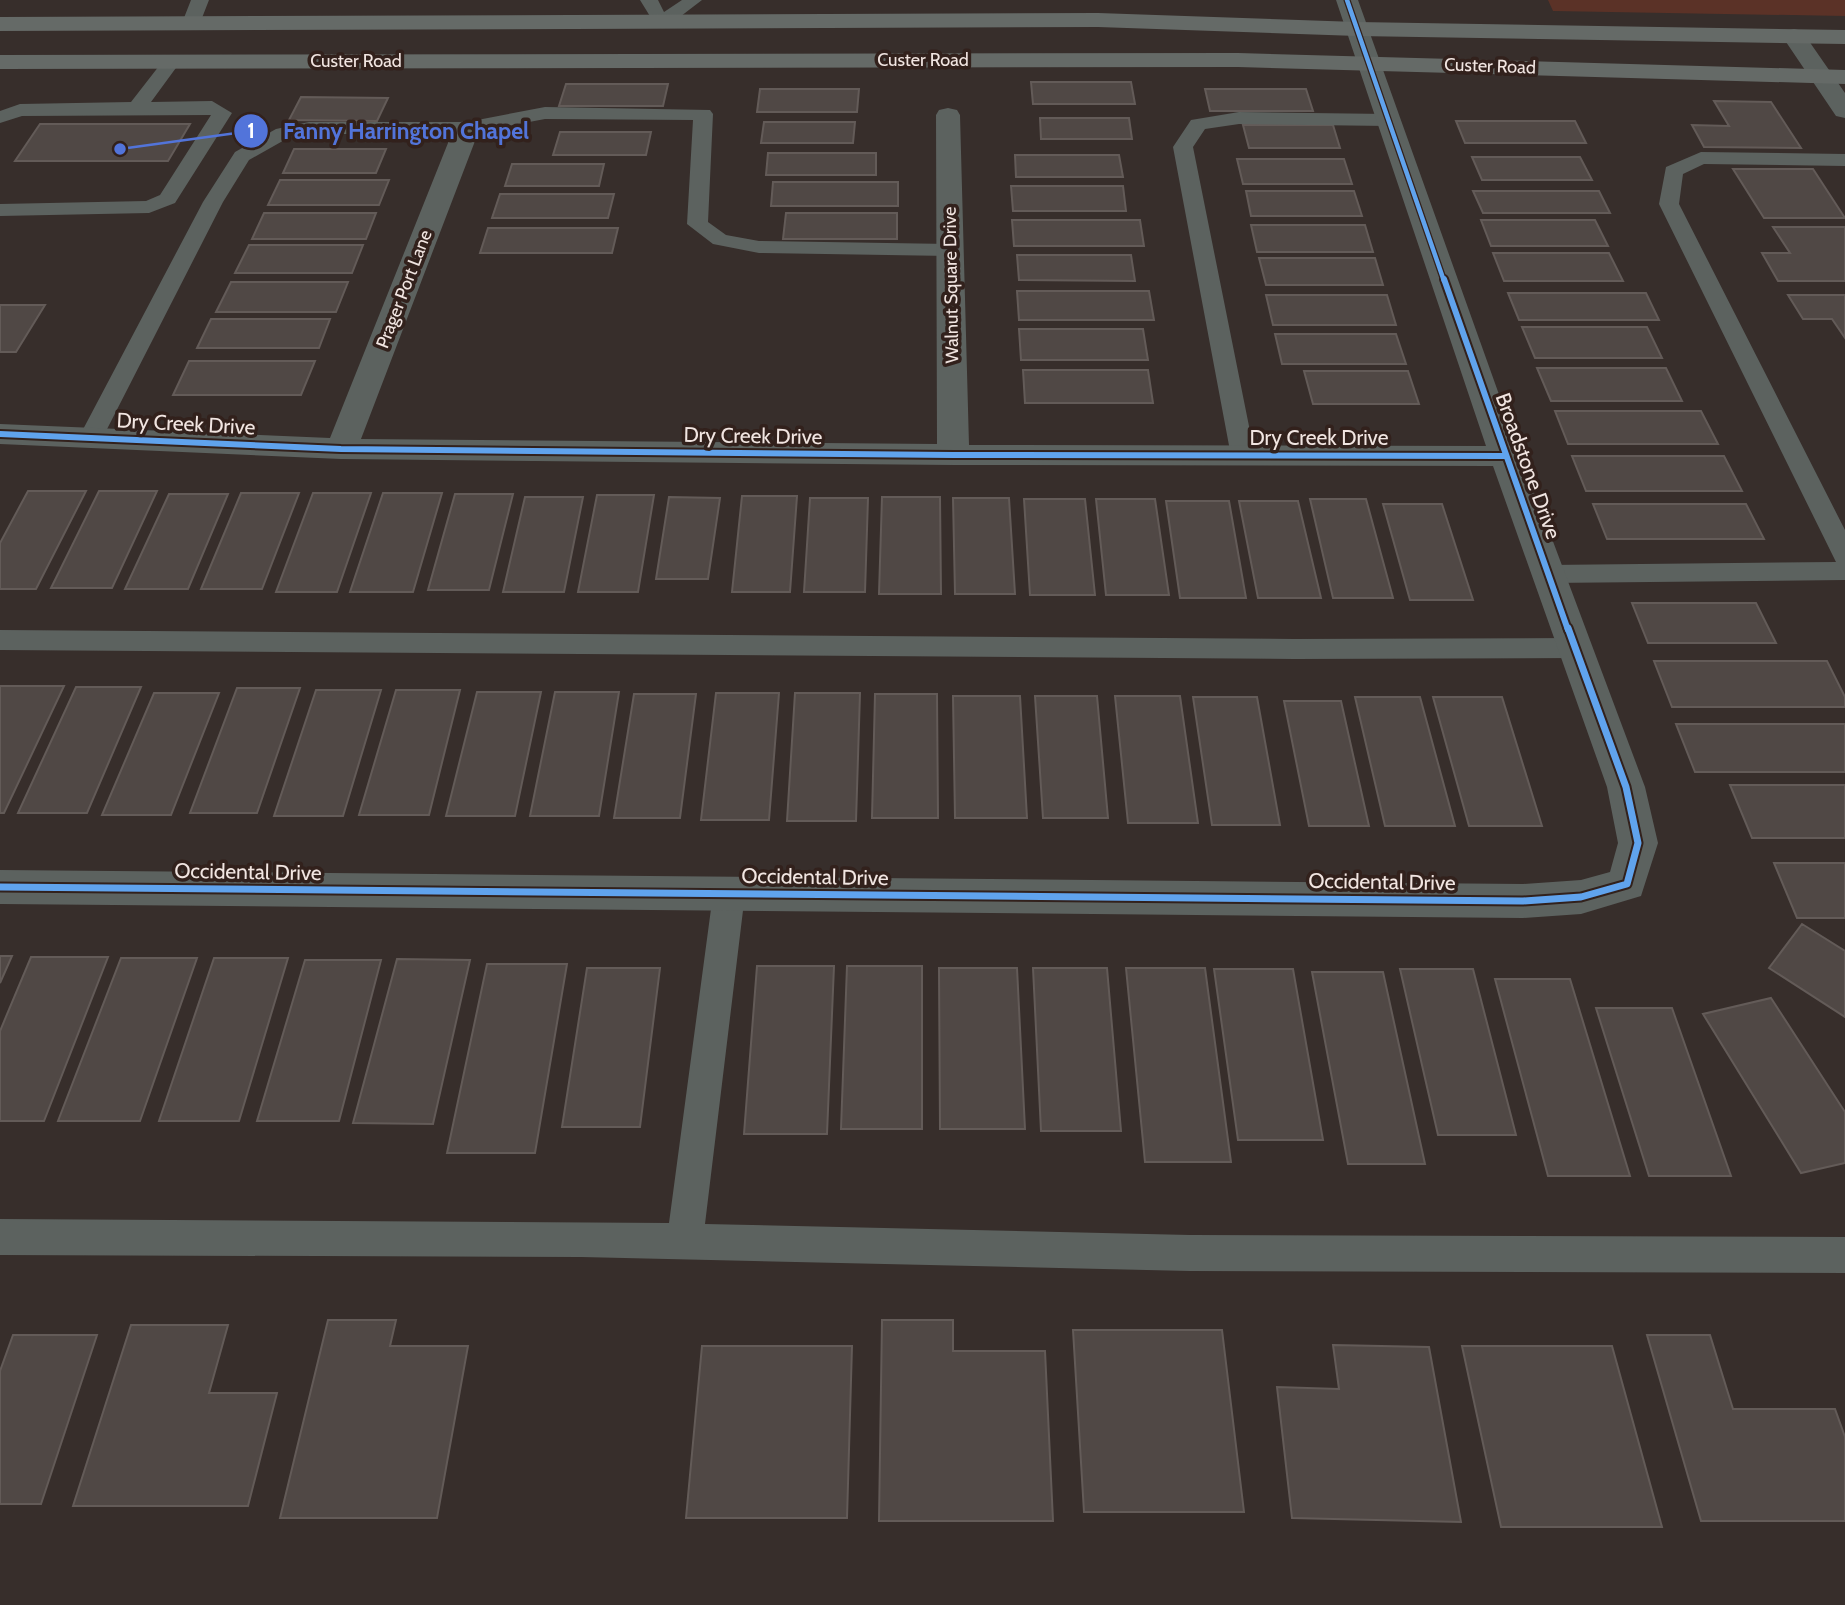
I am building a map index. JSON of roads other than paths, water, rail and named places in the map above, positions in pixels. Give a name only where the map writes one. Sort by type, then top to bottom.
[{"type":"main road","name":"Custer Road","points":[[0,24],[1098,20],[1357,29],[1845,37]]},
{"type":"main road","points":[[654,61],[663,22]]},
{"type":"main road","name":"Custer Road","points":[[0,62],[1061,59],[1368,62],[1833,77]]},
{"type":"street","name":"Broadstone Drive","points":[[1347,0],[1505,456],[1626,787],[1638,843],[1627,884]]},
{"type":"street","points":[[1794,36],[1833,77],[1845,111]]},
{"type":"street","name":"Walnut Square Drive","points":[[948,115],[953,455]]},
{"type":"street","name":"Prager Port Lane","points":[[341,449],[467,128]]},
{"type":"street","name":"Dry Creek Drive","points":[[0,434],[341,449],[953,455],[1505,456]]},
{"type":"street","name":"Occidental Drive","points":[[0,887],[1524,901],[1581,897],[1627,884]]},
{"type":"lane","points":[[191,23],[201,0]]},
{"type":"lane","points":[[649,0],[663,22],[693,0]]},
{"type":"lane","points":[[137,108],[172,61]]},
{"type":"lane","points":[[0,117],[20,110],[212,107],[222,113],[168,199],[149,207],[0,210]]},
{"type":"lane","points":[[91,437],[213,202],[242,156],[283,133],[309,128],[467,128],[545,113],[703,114],[697,224],[720,240],[759,247],[950,250]]},
{"type":"lane","points":[[1243,456],[1183,147],[1198,124],[1238,118],[1388,120]]},
{"type":"lane","points":[[1845,160],[1701,158],[1673,171],[1669,204],[1845,556]]},
{"type":"lane","points":[[1548,574],[1845,571]]},
{"type":"lane","points":[[0,640],[1294,649],[1576,648]]},
{"type":"lane","points":[[685,1242],[729,894]]},
{"type":"lane","points":[[0,1237],[685,1242],[1190,1253],[1845,1255]]},
{"type":"place","name":"Fanny Harrington Chapel","points":[[120,149]]}]
